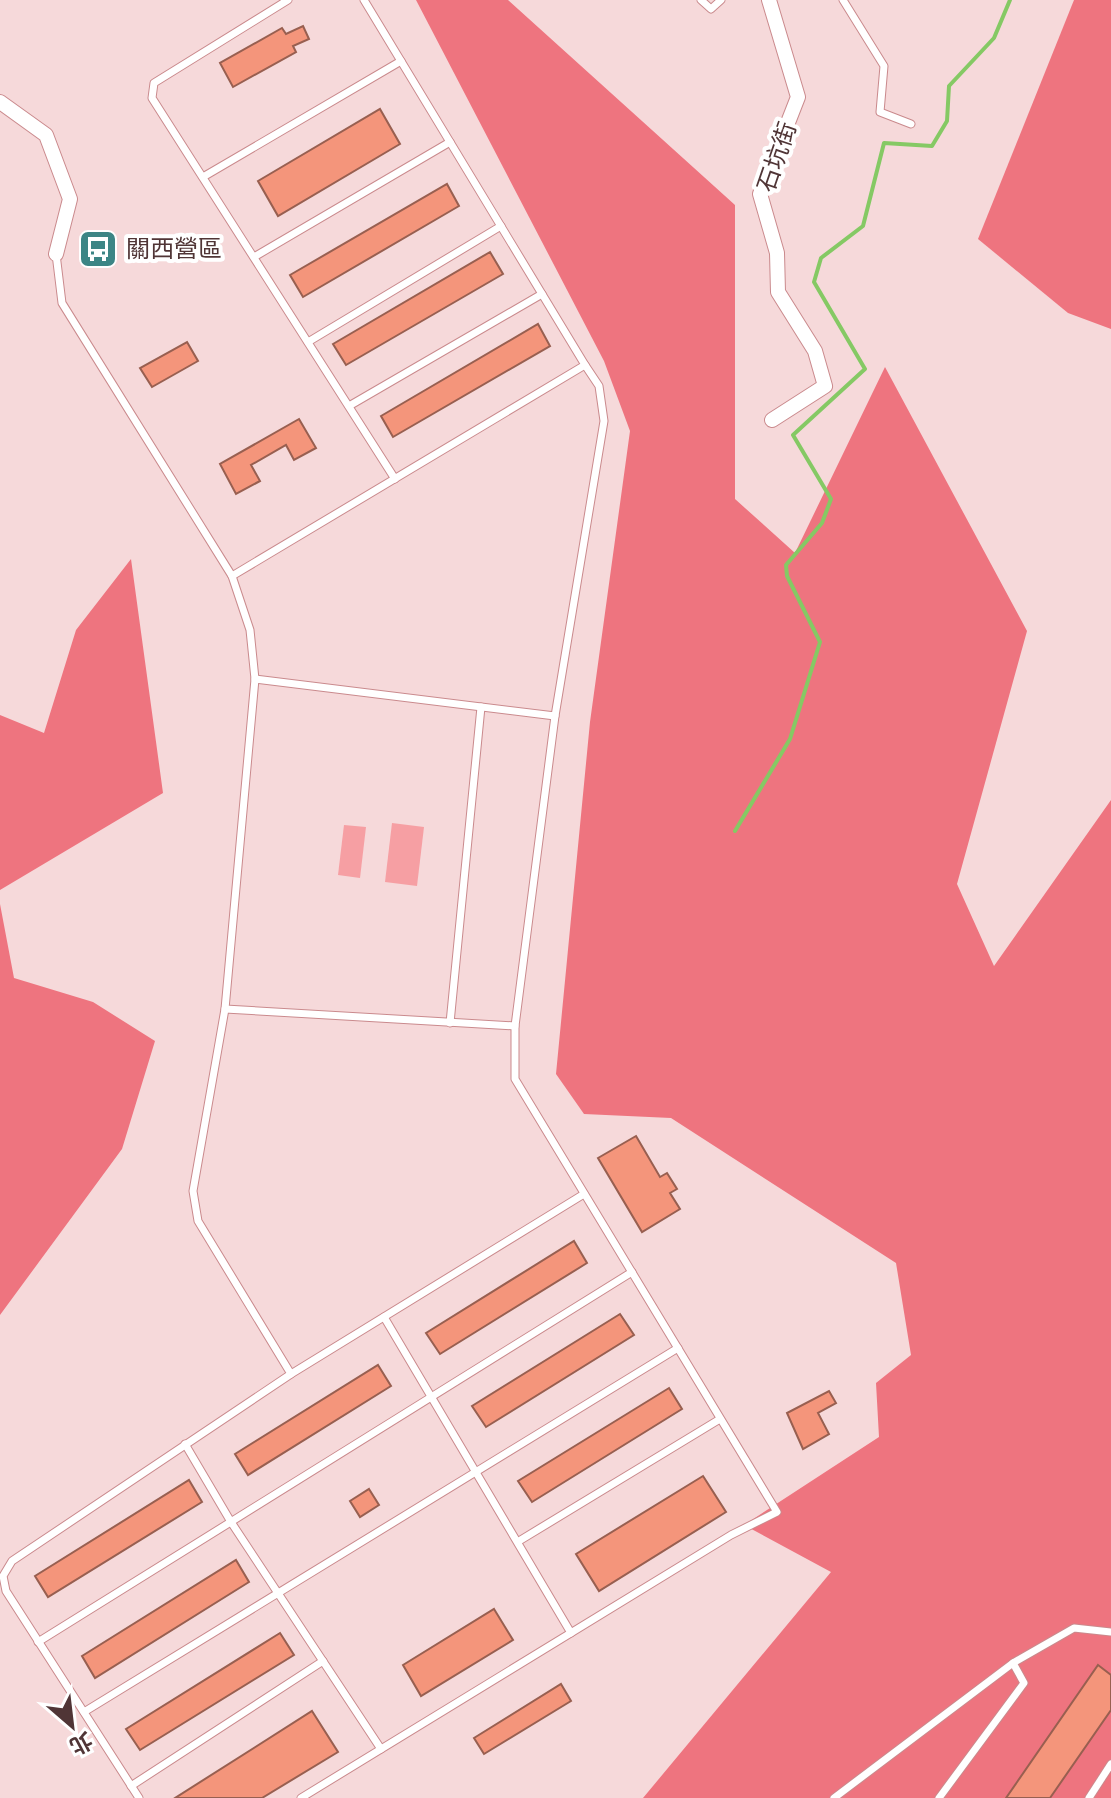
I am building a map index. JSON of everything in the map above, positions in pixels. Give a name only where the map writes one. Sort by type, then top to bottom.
[{"type":"street","name":"石坑街","points":[[772,1],[798,97],[760,194],[777,253],[778,292],[815,351],[825,386],[772,420]]},
{"type":"street","points":[[0,102],[46,135],[70,199],[56,254]]},
{"type":"lane","points":[[288,0],[154,83],[152,98],[395,479]]},
{"type":"lane","points":[[301,1798],[731,1535],[777,1512],[515,1079],[515,1026],[555,716],[604,421],[599,386],[364,0]]},
{"type":"lane","points":[[701,0],[711,9],[721,0]]},
{"type":"lane","points":[[843,0],[884,66],[880,112],[911,124]]},
{"type":"lane","points":[[203,177],[401,61]]},
{"type":"lane","points":[[254,257],[450,142]]},
{"type":"lane","points":[[308,342],[501,226]]},
{"type":"lane","points":[[56,254],[62,303],[232,576],[250,630],[255,679],[225,1009],[193,1191],[198,1221],[291,1374]]},
{"type":"lane","points":[[349,406],[542,294]]},
{"type":"lane","points":[[232,576],[585,365]]},
{"type":"lane","points":[[255,679],[555,716]]},
{"type":"lane","points":[[450,1023],[481,707]]},
{"type":"lane","points":[[225,1009],[515,1026]]},
{"type":"lane","points":[[139,1798],[6,1591],[3,1576],[12,1561],[291,1374],[584,1194]]},
{"type":"lane","points":[[38,1642],[632,1272]]},
{"type":"lane","points":[[384,1317],[479,1471],[571,1633]]},
{"type":"lane","points":[[84,1712],[678,1348]]},
{"type":"lane","points":[[519,1541],[720,1419]]},
{"type":"lane","points":[[185,1444],[231,1522],[381,1749]]},
{"type":"lane","points":[[834,1798],[1013,1663],[1074,1628],[1111,1632]]},
{"type":"lane","points":[[131,1786],[323,1661]]},
{"type":"lane","points":[[939,1798],[1024,1683],[1013,1663]]},
{"type":"lane","points":[[1089,1798],[1111,1764]]},
{"type":"shaded area","points":[[416,0],[508,0],[735,205],[735,499],[795,553],[885,367],[1027,631],[957,884],[994,966],[1111,800],[1111,1798],[643,1798],[831,1572],[744,1525],[879,1437],[876,1383],[911,1355],[896,1263],[671,1118],[584,1114],[556,1074],[590,722],[630,431],[604,361]]},
{"type":"shaded area","points":[[1074,0],[1111,0],[1111,329],[1068,313],[978,239]]},
{"type":"shaded area","points":[[131,559],[163,793],[0,890],[0,715],[44,733],[76,630]]},
{"type":"shaded area","points":[[392,823],[424,827],[417,886],[385,882]]},
{"type":"shaded area","points":[[344,825],[366,827],[360,878],[338,875]]},
{"type":"shaded area","points":[[0,904],[14,978],[93,1002],[155,1041],[122,1149],[0,1315]]},
{"type":"building","points":[[303,26],[309,39],[293,46],[296,52],[233,87],[220,63],[282,28],[286,34]]},
{"type":"building","points":[[380,109],[400,144],[278,216],[258,181]]},
{"type":"building","points":[[447,184],[459,206],[303,297],[290,275]]},
{"type":"building","points":[[490,252],[503,274],[346,365],[333,344]]},
{"type":"building","points":[[538,324],[550,346],[393,437],[381,416]]},
{"type":"building","points":[[187,342],[198,361],[152,387],[140,368]]},
{"type":"building","points":[[299,419],[316,448],[294,460],[286,445],[251,465],[260,481],[236,494],[220,464]]},
{"type":"building","points":[[636,1136],[660,1177],[667,1173],[677,1189],[670,1193],[680,1209],[642,1232],[598,1158]]},
{"type":"building","points":[[574,1241],[587,1263],[440,1354],[426,1333]]},
{"type":"building","points":[[620,1314],[634,1335],[486,1427],[472,1406]]},
{"type":"building","points":[[378,1365],[391,1386],[248,1475],[235,1454]]},
{"type":"building","points":[[669,1388],[682,1409],[532,1502],[518,1481]]},
{"type":"building","points":[[829,1391],[836,1403],[818,1413],[829,1434],[803,1449],[787,1413]]},
{"type":"building","points":[[703,1476],[726,1512],[599,1591],[576,1554]]},
{"type":"building","points":[[189,1480],[202,1502],[48,1597],[35,1576]]},
{"type":"building","points":[[369,1489],[379,1505],[360,1517],[350,1501]]},
{"type":"building","points":[[236,1560],[249,1582],[95,1678],[82,1656]]},
{"type":"building","points":[[494,1609],[513,1640],[421,1696],[403,1665]]},
{"type":"building","points":[[280,1633],[294,1655],[140,1750],[126,1729]]},
{"type":"building","points":[[1098,1665],[1111,1675],[1111,1710],[1050,1798],[1006,1798]]},
{"type":"building","points":[[561,1684],[571,1701],[484,1754],[474,1738]]},
{"type":"building","points":[[312,1711],[338,1752],[262,1798],[175,1798]]},
{"type":"waterway","points":[[735,831],[790,739],[820,642],[787,576],[786,565],[822,523],[831,499],[793,435],[865,369],[814,282],[821,258],[863,226],[884,143],[932,146],[947,121],[949,86],[994,38],[1010,0]]},
{"type":"place","name":"關西營區","points":[[98,249]]}]
